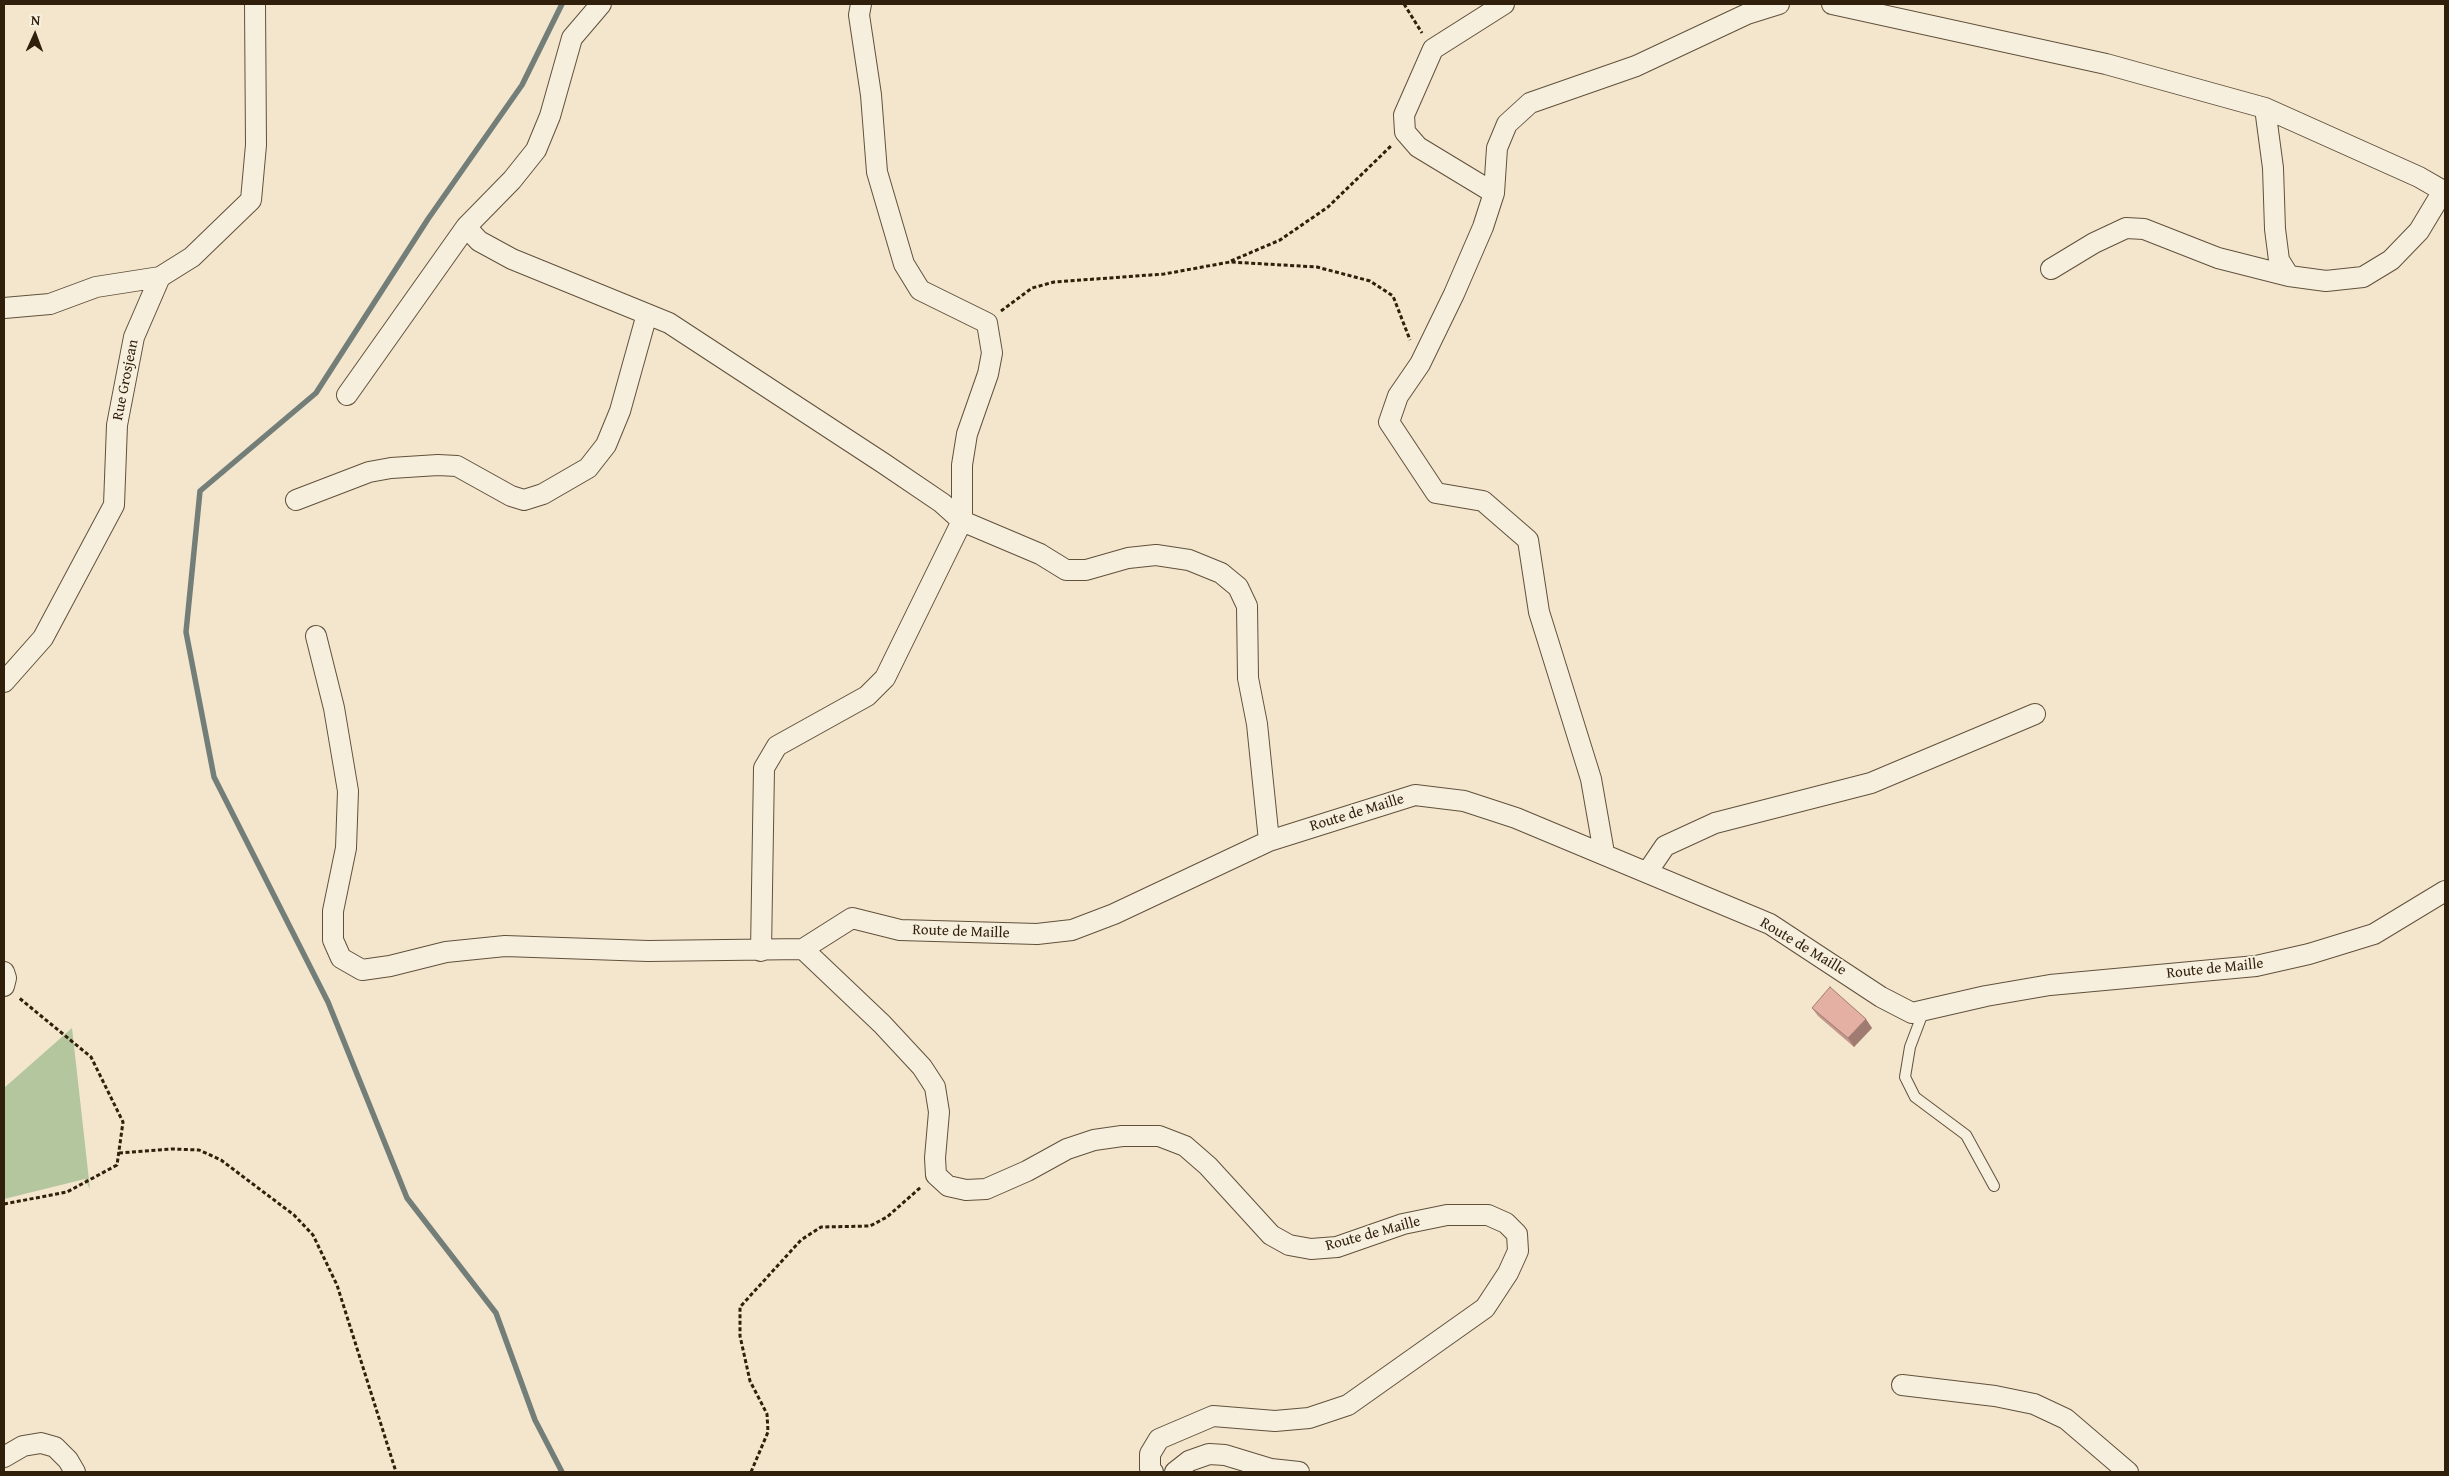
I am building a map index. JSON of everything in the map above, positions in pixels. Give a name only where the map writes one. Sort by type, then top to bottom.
[{"type":"street","points":[[4,308],[50,304],[96,288],[160,277],[192,257],[251,200],[256,145],[255,4]]},
{"type":"street","points":[[347,395],[466,227],[512,180],[536,150],[550,116],[572,38],[601,4]]},
{"type":"street","points":[[761,950],[764,768],[777,746],[866,696],[885,678],[962,521],[962,465],[967,434],[988,374],[992,353],[988,324],[920,290],[904,264],[877,172],[871,95],[859,15],[861,4]]},
{"type":"street","points":[[1494,194],[1418,148],[1405,132],[1404,115],[1433,50],[1504,4]]},
{"type":"street","points":[[1604,853],[1591,778],[1539,612],[1528,540],[1484,501],[1436,493],[1388,422],[1398,396],[1420,364],[1454,294],[1483,227],[1494,194],[1497,148],[1507,124],[1530,103],[1636,66],[1747,14],[1779,4]]},
{"type":"street","points":[[1832,4],[2106,64],[2266,108],[2419,177],[2444,192],[2419,231],[2391,260],[2363,277],[2326,281],[2288,276],[2218,258],[2144,229],[2126,228],[2051,269]]},
{"type":"street","points":[[2266,108],[2273,168],[2274,229],[2279,260],[2288,276]]},
{"type":"street","points":[[466,227],[479,241],[512,259],[669,323],[883,463],[942,503],[962,521],[1040,554],[1066,570],[1086,570],[1128,558],[1156,555],[1189,560],[1221,573],[1238,588],[1247,606],[1248,678],[1257,724],[1269,841]]},
{"type":"street","name":"Rue Grosjean","points":[[4,682],[43,638],[114,505],[117,425],[134,337],[160,277]]},
{"type":"street","points":[[296,500],[369,472],[391,468],[438,465],[456,466],[511,496],[524,500],[543,494],[588,468],[606,445],[620,411],[648,314]]},
{"type":"street","points":[[316,636],[334,708],[348,791],[346,848],[333,911],[333,940],[341,958],[362,970],[390,966],[446,952],[505,946],[648,951],[804,949],[889,1031],[922,1067],[935,1087],[939,1112],[935,1158],[936,1175]]},
{"type":"street","points":[[1648,871],[1665,846],[1715,823],[1871,783],[2035,714]]},
{"type":"street","name":"Route de Maille","points":[[804,949],[852,918],[900,930],[1037,934],[1072,930],[1114,914],[1269,841],[1415,795],[1464,801],[1516,818],[1648,871],[1687,891],[1770,924],[1880,997],[1912,1013],[2050,985],[2256,966],[2374,934],[2445,891]]},
{"type":"street","points":[[4,972],[7,989]]},
{"type":"street","name":"Route de Maille","points":[[936,1175],[948,1186],[966,1190],[986,1189],[1027,1171],[1067,1149],[1094,1140],[1122,1136],[1159,1136],[1185,1146],[1208,1166],[1271,1235],[1290,1245],[1311,1249],[1337,1247],[1403,1224],[1447,1215],[1488,1215],[1506,1223],[1517,1234],[1518,1251],[1508,1273],[1485,1308],[1348,1405],[1309,1418],[1275,1421],[1213,1416],[1159,1440],[1150,1454],[1150,1468],[1153,1472]]},
{"type":"street","points":[[1902,1385],[1995,1396],[2034,1404],[2066,1419],[2128,1472]]},
{"type":"street","points":[[4,1457],[23,1446],[41,1443],[55,1447],[68,1460],[76,1472]]},
{"type":"street","points":[[1175,1472],[1189,1461],[1209,1454],[1225,1455],[1271,1469],[1299,1472]]},
{"type":"lane","points":[[1924,1010],[1910,1047],[1904,1077],[1915,1098],[1966,1135],[1994,1186]]},
{"type":"path","points":[[1404,4],[1433,50]]},
{"type":"path","points":[[988,324],[1014,300],[1032,288],[1054,282],[1164,274],[1230,262],[1280,240],[1328,207],[1405,132]]},
{"type":"path","points":[[1230,262],[1316,267],[1370,281],[1393,296],[1420,364]]},
{"type":"path","points":[[4,1204],[67,1192],[117,1165],[124,1122],[91,1057],[7,989]]},
{"type":"path","points":[[119,1153],[164,1149],[199,1150],[221,1160],[294,1215],[313,1235],[337,1285],[396,1472]]},
{"type":"path","points":[[751,1472],[768,1432],[766,1414],[750,1381],[740,1336],[740,1307],[801,1240],[821,1227],[870,1226],[887,1217],[936,1175]]},
{"type":"green space","points":[[72,1028],[90,1189],[85,1179],[4,1199],[4,1088]]},
{"type":"building","points":[[1830,987],[1866,1019],[1848,1038],[1812,1008]]},
{"type":"waterway","points":[[562,4],[522,85],[428,219],[316,393],[200,491],[186,632],[214,777],[328,1002],[407,1198],[496,1313],[535,1420],[562,1472]]}]
